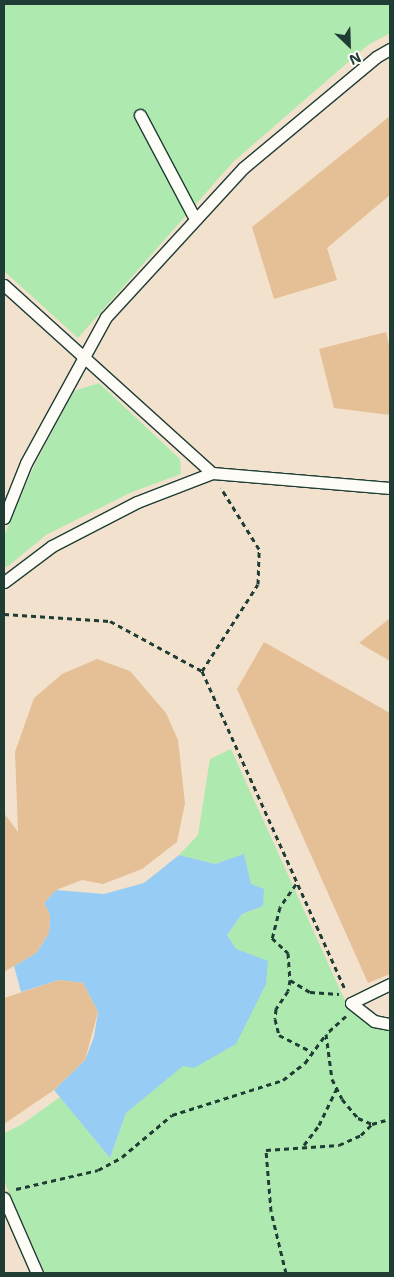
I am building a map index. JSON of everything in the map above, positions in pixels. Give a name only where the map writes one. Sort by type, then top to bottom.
[{"type":"lane","points":[[4,518],[26,463],[106,317],[243,168],[376,57],[390,49]]},
{"type":"lane","points":[[140,115],[196,219]]},
{"type":"lane","points":[[4,285],[212,473]]},
{"type":"lane","points":[[4,582],[52,546],[137,502],[212,473],[390,488]]},
{"type":"lane","points":[[390,984],[351,1003],[374,1021],[390,1024]]},
{"type":"lane","points":[[4,1198],[37,1273]]},
{"type":"path","points":[[202,671],[258,584],[259,549],[212,473]]},
{"type":"path","points":[[4,614],[110,620],[202,671],[347,994],[310,992],[290,980]]},
{"type":"path","points":[[296,884],[280,907],[272,938],[288,953],[290,980],[288,991],[276,1009],[279,1035],[312,1052]]},
{"type":"path","points":[[13,1189],[98,1170],[122,1157],[172,1115],[283,1080],[312,1052],[326,1034],[356,1007]]},
{"type":"path","points":[[326,1034],[332,1078],[337,1088],[358,1118],[372,1124]]},
{"type":"path","points":[[304,1146],[319,1125],[337,1088]]},
{"type":"path","points":[[286,1273],[272,1211],[266,1150],[339,1145],[361,1135],[372,1124],[390,1119]]},
{"type":"shaded area","points":[[4,4],[390,4],[390,1273],[4,1273]]},
{"type":"green space","points":[[4,4],[390,4],[390,33],[368,45],[233,162],[78,338],[4,271]]},
{"type":"green space","points":[[99,383],[180,459],[181,474],[132,492],[46,535],[7,567],[4,565],[4,536],[34,466],[74,391]]},
{"type":"green space","points":[[231,749],[347,1005],[390,1029],[390,1273],[45,1273],[4,1181],[4,1133],[21,1125],[60,1097],[110,1158],[126,1113],[183,1065],[236,949],[227,935],[242,914],[263,906],[251,884],[244,855],[215,864],[179,855],[198,835],[210,759]]},
{"type":"water","points":[[244,854],[251,884],[264,889],[263,906],[242,914],[227,935],[236,949],[268,961],[266,984],[236,1044],[194,1068],[183,1066],[126,1113],[110,1158],[54,1090],[85,1060],[94,1037],[98,1012],[83,983],[59,980],[21,992],[14,966],[36,953],[49,933],[50,915],[44,903],[56,890],[104,894],[144,883],[179,855],[215,864]]},
{"type":"building","points":[[390,116],[390,195],[327,248],[337,280],[274,299],[252,227]]},
{"type":"building","points":[[386,332],[390,349],[390,415],[334,408],[319,349]]},
{"type":"building","points":[[390,618],[390,661],[359,643]]},
{"type":"building","points":[[264,642],[390,713],[390,974],[368,983],[237,689]]},
{"type":"building","points":[[97,659],[130,671],[166,713],[178,740],[185,803],[177,842],[142,869],[103,884],[82,880],[56,890],[44,903],[50,915],[49,933],[36,953],[4,972],[4,813],[18,832],[15,752],[34,698],[62,674]]},
{"type":"building","points":[[59,980],[83,983],[98,1012],[85,1060],[54,1090],[4,1124],[4,998]]}]
